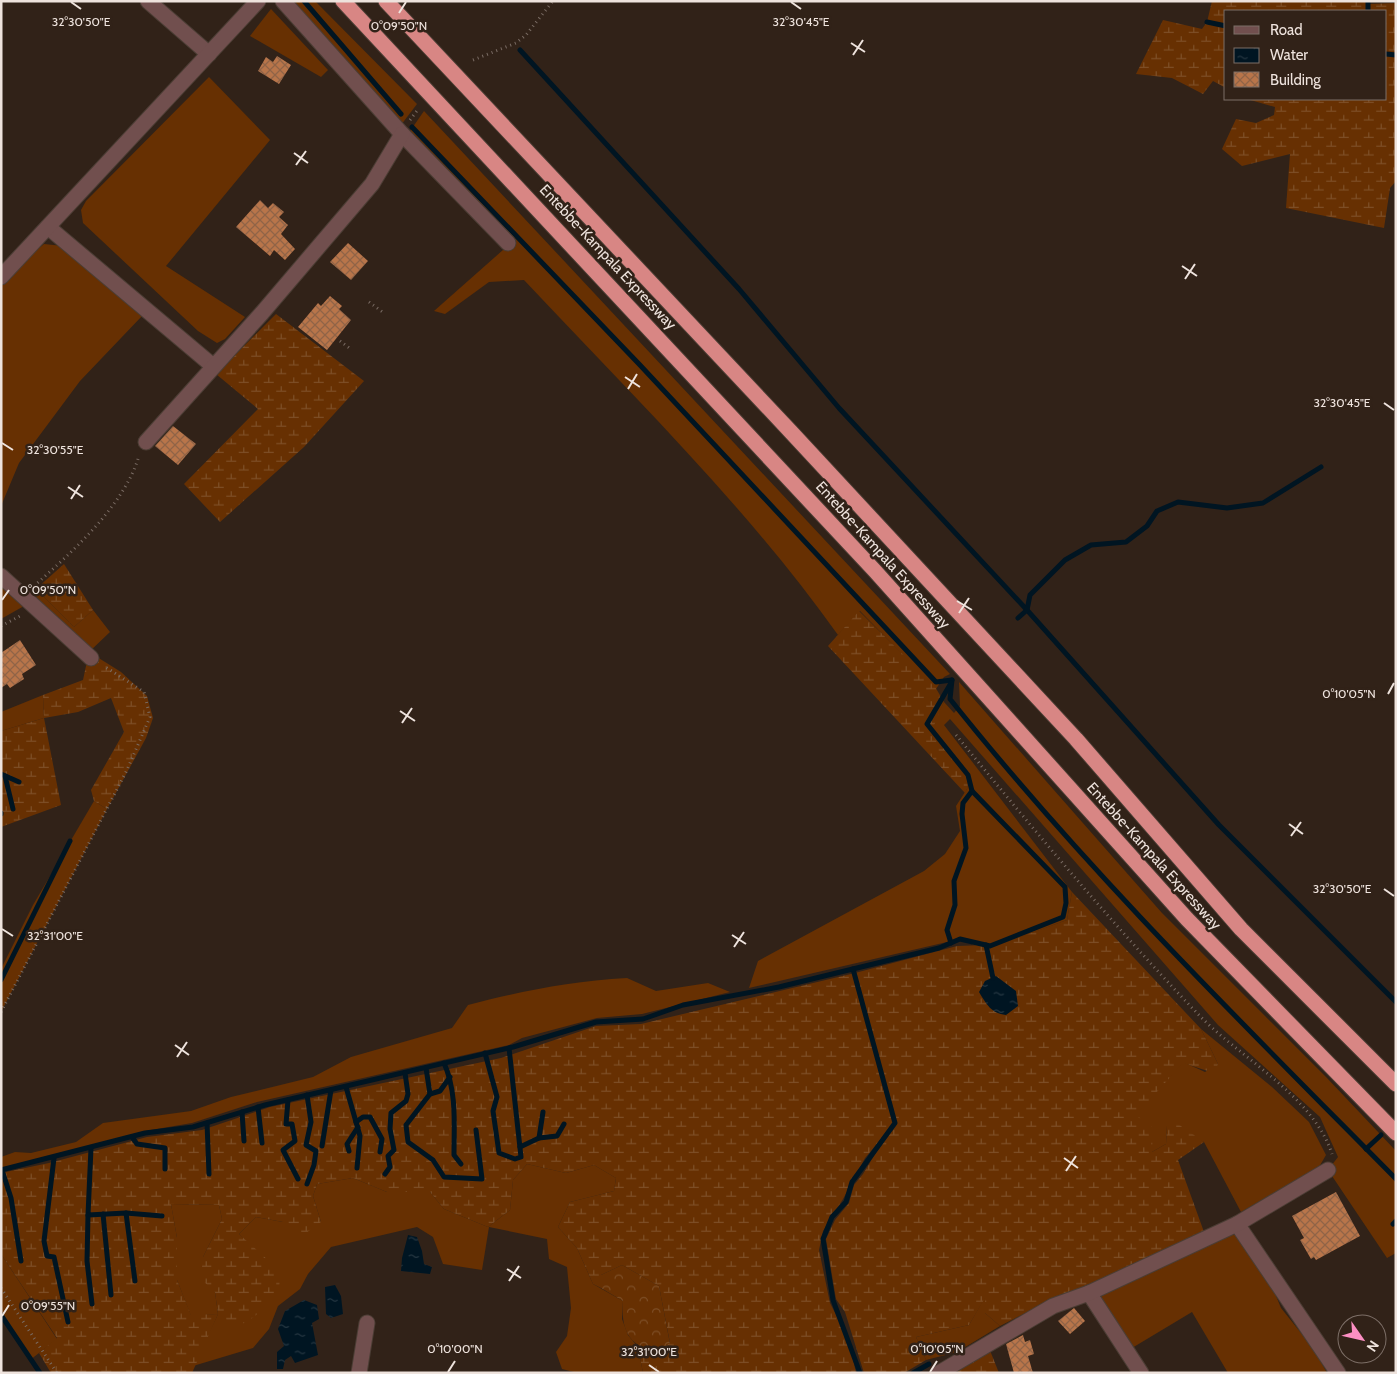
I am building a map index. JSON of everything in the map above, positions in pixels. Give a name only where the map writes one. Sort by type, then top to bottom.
[{"type":"highway","name":"Entebbe-Kampala Expressway","points":[[343,1],[876,571],[1187,919],[1396,1133]]},
{"type":"highway","name":"Entebbe-Kampala Expressway","points":[[386,1],[785,424],[1063,725],[1241,929],[1396,1084]]},
{"type":"street","points":[[148,1],[209,54]]},
{"type":"street","points":[[1,277],[258,1]]},
{"type":"street","points":[[283,1],[402,134],[508,243]]},
{"type":"street","points":[[146,442],[262,313],[372,184],[402,134]]},
{"type":"street","points":[[48,227],[213,366]]},
{"type":"street","points":[[1,576],[91,658]]},
{"type":"street","points":[[939,1373],[1052,1306],[1089,1293],[1237,1224],[1328,1170]]},
{"type":"street","points":[[1237,1224],[1338,1373]]},
{"type":"street","points":[[1089,1293],[1141,1373]]},
{"type":"street","points":[[359,1373],[367,1323]]},
{"type":"path","points":[[473,60],[516,43],[526,35],[553,1]]},
{"type":"path","points":[[370,302],[384,312]]},
{"type":"path","points":[[340,341],[352,350]]},
{"type":"path","points":[[23,597],[79,544],[106,514],[135,469],[146,442]]},
{"type":"path","points":[[1,626],[35,608]]},
{"type":"path","points":[[1,1012],[127,770],[150,717],[144,692],[91,658]]},
{"type":"path","points":[[956,735],[1074,879],[1192,1008],[1285,1091],[1315,1122],[1332,1154],[1328,1170]]},
{"type":"path","points":[[1,1288],[57,1373]]},
{"type":"green space","points":[[287,1],[315,1],[417,104],[401,125]]},
{"type":"green space","points":[[1212,1],[1368,1],[1368,4],[1396,3],[1396,181],[1390,188],[1384,228],[1286,208],[1290,154],[1242,166],[1222,149],[1236,119],[1256,123],[1274,115],[1275,107],[1250,100],[1387,100],[1387,10],[1224,10],[1224,87],[1213,81],[1203,94],[1172,78],[1136,74],[1163,20],[1202,29],[1207,22]]},
{"type":"green space","points":[[271,9],[328,70],[321,77],[250,36]]},
{"type":"green space","points":[[209,77],[270,140],[166,266],[245,317],[225,339],[217,343],[198,331],[83,223],[81,210],[86,201]]},
{"type":"green space","points":[[424,111],[950,674],[944,677],[936,689],[860,611],[838,635],[803,587],[727,496],[524,280],[489,282],[445,314],[434,311],[512,242],[408,134]]},
{"type":"green space","points":[[44,244],[63,246],[142,316],[80,381],[19,463],[1,506],[1,286],[27,258]]},
{"type":"green space","points":[[276,314],[364,381],[304,447],[220,522],[184,484],[258,409],[216,374]]},
{"type":"green space","points":[[64,564],[93,610],[74,627],[36,589]]},
{"type":"green space","points":[[1,585],[24,606],[1,619]]},
{"type":"green space","points":[[36,589],[74,627],[93,610],[110,632],[89,652],[28,597]]},
{"type":"green space","points":[[859,611],[934,685],[944,702],[932,730],[958,760],[963,769],[968,786],[965,793],[828,646]]},
{"type":"green space","points":[[89,652],[121,672],[147,696],[153,718],[146,738],[107,809],[94,801],[91,790],[124,732],[111,698],[78,712],[44,718],[43,695],[83,680]]},
{"type":"green space","points":[[959,682],[1162,913],[1327,1078],[1396,1151],[1396,1253],[1387,1258],[1328,1170],[1338,1157],[1320,1117],[1218,1025],[950,719],[944,725],[1072,892],[1067,920],[986,950],[960,939],[749,988],[758,961],[924,871],[945,854],[960,831],[956,806],[967,789],[968,775],[931,728],[944,702],[954,713],[960,706]]},
{"type":"green space","points":[[43,695],[44,718],[1,731],[1,712]]},
{"type":"green space","points":[[44,718],[61,805],[1,827],[1,731]]},
{"type":"green space","points":[[94,801],[107,809],[1,1012],[1,969],[33,905]]},
{"type":"green space","points":[[1072,892],[1201,1029],[1218,1064],[1214,1073],[1183,1063],[1136,1115],[1153,1128],[1152,1152],[1166,1144],[1167,1126],[1175,1122],[1204,1142],[1178,1160],[1204,1232],[1095,1287],[1047,1302],[1000,1326],[985,1313],[985,1298],[969,1325],[916,1337],[926,1360],[904,1373],[864,1373],[845,1312],[836,1299],[826,1239],[835,1220],[849,1203],[854,1185],[863,1174],[892,1126],[865,1158],[823,1231],[819,1250],[830,1303],[849,1341],[856,1373],[643,1373],[638,1347],[655,1353],[670,1343],[659,1286],[622,1265],[601,1275],[601,1288],[593,1284],[577,1248],[558,1227],[570,1202],[614,1191],[616,1178],[594,1165],[566,1173],[527,1164],[513,1180],[510,1210],[488,1227],[444,1209],[430,1192],[387,1192],[353,1178],[317,1184],[313,1196],[321,1222],[302,1236],[283,1222],[256,1217],[239,1234],[280,1271],[279,1293],[254,1317],[237,1327],[218,1314],[192,1373],[51,1373],[39,1353],[57,1338],[1,1254],[1,1173],[49,1163],[147,1137],[202,1130],[270,1107],[501,1058],[596,1026],[641,1024],[855,973],[957,946],[986,945],[987,949],[1067,920]],"holes":[[[171,1204],[219,1205],[222,1219],[203,1257],[201,1279],[215,1292],[218,1314],[191,1315],[177,1280],[177,1238]]]},
{"type":"green space","points":[[627,978],[656,991],[708,983],[730,992],[642,1014],[597,1018],[522,1038],[509,1045],[257,1102],[192,1123],[145,1131],[1,1170],[1,1157],[15,1152],[31,1153],[76,1142],[103,1123],[191,1111],[231,1097],[313,1077],[351,1057],[452,1028],[468,1005],[547,987]]},
{"type":"green space","points":[[1201,1029],[1272,1087],[1309,1122],[1326,1155],[1319,1167],[1241,1212],[1204,1142],[1167,1126],[1166,1144],[1152,1152],[1135,1115],[1183,1062],[1205,1072],[1218,1064]]},
{"type":"green space","points":[[527,1164],[566,1173],[594,1165],[616,1178],[614,1191],[570,1202],[558,1227],[577,1248],[593,1284],[623,1301],[622,1319],[628,1335],[638,1347],[643,1373],[578,1373],[562,1369],[556,1352],[567,1336],[571,1308],[567,1267],[549,1259],[547,1239],[489,1227],[482,1270],[443,1264],[433,1237],[417,1227],[331,1247],[308,1274],[300,1289],[278,1306],[269,1329],[253,1348],[193,1366],[218,1314],[257,1252],[239,1234],[256,1217],[283,1222],[321,1222],[313,1196],[317,1184],[353,1178],[387,1192],[430,1192],[444,1209],[488,1227],[510,1210],[513,1180]]},
{"type":"green space","points":[[171,1204],[219,1205],[222,1219],[203,1257],[215,1292],[218,1314],[191,1316],[177,1280],[177,1238]]},
{"type":"green space","points":[[1234,1232],[1267,1274],[1281,1308],[1313,1348],[1327,1373],[1228,1373],[1192,1312],[1132,1348],[1099,1301],[1102,1295]]},
{"type":"green space","points":[[1,1254],[57,1339],[30,1360],[1,1315]]},
{"type":"green space","points":[[622,1265],[659,1286],[670,1344],[655,1353],[632,1340],[623,1320],[623,1301],[601,1288],[601,1275]]},
{"type":"green space","points":[[985,1297],[985,1313],[1000,1326],[957,1352],[926,1360],[916,1337],[969,1325]]},
{"type":"green space","points":[[989,1348],[999,1373],[945,1373]]},
{"type":"water","points":[[996,976],[1016,991],[1018,1006],[1006,1015],[993,1010],[979,992],[985,981]]},
{"type":"water","points":[[408,1235],[417,1237],[424,1264],[432,1267],[430,1274],[401,1271]]},
{"type":"water","points":[[335,1285],[341,1296],[343,1314],[331,1318],[326,1314],[325,1287]]},
{"type":"water","points":[[304,1300],[317,1305],[319,1319],[312,1323],[318,1355],[295,1363],[291,1356],[285,1360],[283,1369],[277,1369],[277,1352],[284,1346],[278,1329],[285,1311]]},
{"type":"building","points":[[277,56],[291,65],[279,84],[258,71],[266,57],[273,62]]},
{"type":"building","points":[[260,200],[268,208],[273,203],[284,212],[279,217],[288,225],[281,234],[295,249],[285,260],[274,250],[270,256],[236,227]]},
{"type":"building","points":[[348,243],[368,261],[351,280],[330,262]]},
{"type":"building","points":[[330,296],[342,306],[339,309],[351,320],[327,350],[298,327],[318,303],[321,306]]},
{"type":"building","points":[[173,426],[196,444],[178,465],[155,446]]},
{"type":"building","points":[[20,640],[36,665],[22,674],[24,679],[10,688],[7,684],[1,688],[1,653]]},
{"type":"building","points":[[1336,1192],[1360,1236],[1316,1260],[1314,1257],[1311,1259],[1300,1240],[1304,1238],[1292,1216]]},
{"type":"building","points":[[1074,1308],[1085,1321],[1070,1334],[1058,1321]]},
{"type":"building","points":[[1023,1335],[1025,1342],[1030,1340],[1034,1354],[1028,1356],[1033,1373],[1014,1373],[1006,1344]]},
{"type":"waterway","points":[[304,1],[401,114]]},
{"type":"waterway","points":[[1368,1],[1368,10]]},
{"type":"waterway","points":[[1207,22],[1224,26]]},
{"type":"waterway","points":[[520,50],[739,289],[839,408],[1027,610],[1219,825],[1396,1002]]},
{"type":"waterway","points":[[1387,54],[1396,55]]},
{"type":"waterway","points":[[412,127],[639,364],[936,682],[952,680]]},
{"type":"waterway","points":[[1018,618],[1027,610],[1030,595],[1065,560],[1091,545],[1126,542],[1147,526],[1157,511],[1178,502],[1227,508],[1263,503],[1321,467]]},
{"type":"waterway","points":[[952,680],[950,699],[1056,824],[1167,945],[1396,1179]]},
{"type":"waterway","points":[[951,683],[927,724],[968,775],[972,791],[963,803],[962,814],[966,848],[954,881],[955,905],[947,930],[951,943]]},
{"type":"waterway","points":[[1,774],[19,782]]},
{"type":"waterway","points":[[5,776],[13,809]]},
{"type":"waterway","points":[[1,1170],[145,1133],[193,1127],[265,1105],[513,1047],[596,1022],[643,1019],[683,1005],[779,987],[939,948],[960,939],[990,946],[1063,917],[1066,903],[1065,887],[972,791]]},
{"type":"waterway","points":[[1,980],[70,841]]},
{"type":"waterway","points":[[986,945],[993,978]]},
{"type":"waterway","points":[[853,969],[895,1123],[852,1182],[846,1202],[832,1217],[823,1239],[833,1300],[860,1373]]},
{"type":"waterway","points":[[485,1053],[497,1097],[493,1111],[499,1153],[515,1159],[521,1157],[509,1048]]},
{"type":"waterway","points":[[444,1063],[453,1097],[454,1155],[461,1164]]},
{"type":"waterway","points":[[426,1068],[430,1094],[406,1125],[408,1142],[433,1160],[444,1177],[482,1179],[476,1130]]},
{"type":"waterway","points":[[385,1174],[390,1167],[388,1156],[394,1150],[390,1129],[391,1113],[406,1101],[408,1094],[405,1073]]},
{"type":"waterway","points":[[430,1094],[440,1091],[450,1077]]},
{"type":"waterway","points":[[346,1087],[360,1136],[357,1168]]},
{"type":"waterway","points":[[322,1146],[331,1090]]},
{"type":"waterway","points":[[307,1095],[311,1122],[306,1145],[316,1151],[314,1165],[307,1184]]},
{"type":"waterway","points":[[288,1100],[286,1124],[292,1124],[295,1141],[283,1150],[298,1179]]},
{"type":"waterway","points":[[258,1107],[262,1143]]},
{"type":"waterway","points":[[242,1112],[244,1141]]},
{"type":"waterway","points":[[539,1138],[543,1112]]},
{"type":"waterway","points":[[356,1122],[363,1117],[370,1117],[382,1139],[380,1152]]},
{"type":"waterway","points":[[207,1123],[209,1174]]},
{"type":"waterway","points":[[520,1147],[539,1138],[557,1136],[564,1124]]},
{"type":"waterway","points":[[349,1151],[347,1144],[358,1127]]},
{"type":"waterway","points":[[1366,1149],[1381,1135]]},
{"type":"waterway","points":[[132,1137],[137,1144],[165,1148],[165,1169]]},
{"type":"waterway","points":[[91,1148],[88,1215],[126,1213],[162,1216]]},
{"type":"waterway","points":[[54,1158],[44,1241],[47,1256],[54,1257],[68,1322]]},
{"type":"waterway","points":[[2,1170],[11,1198],[21,1261]]},
{"type":"waterway","points":[[126,1213],[135,1281]]},
{"type":"waterway","points":[[103,1214],[111,1295]]},
{"type":"waterway","points":[[88,1215],[87,1261],[92,1304]]},
{"type":"waterway","points":[[1393,1224],[1396,1221]]},
{"type":"waterway","points":[[1,1315],[40,1373]]},
{"type":"waterway","points":[[913,1373],[929,1364]]}]
